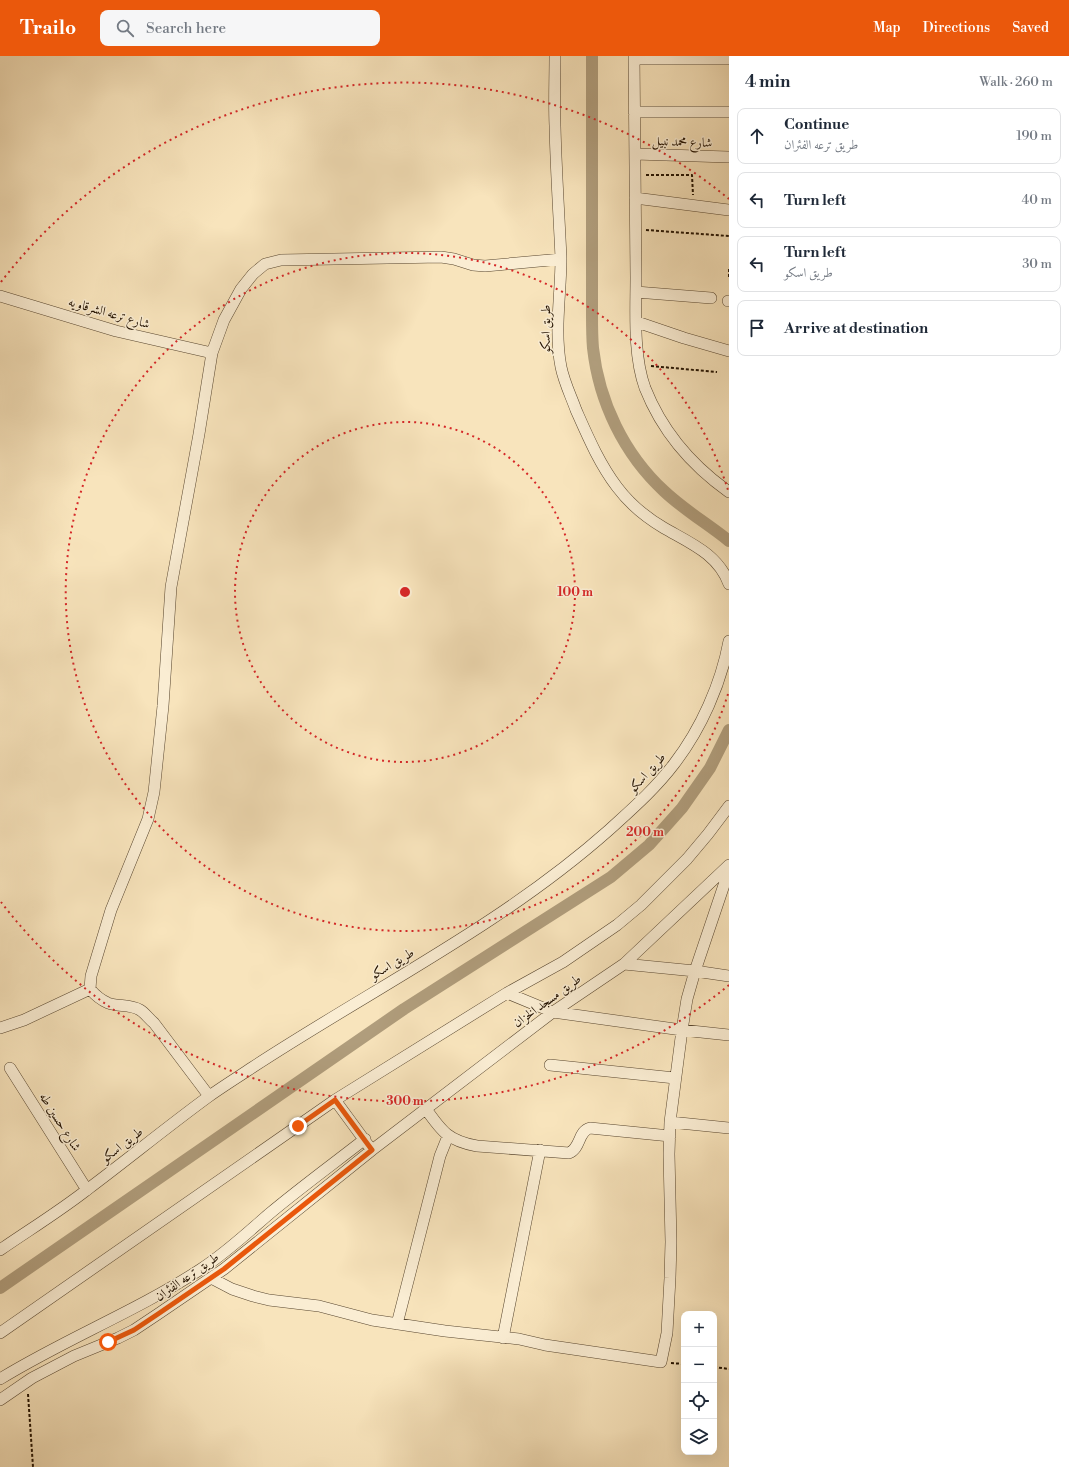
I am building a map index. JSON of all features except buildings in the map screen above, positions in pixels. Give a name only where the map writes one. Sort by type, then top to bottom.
[{"type":"street","name":"طريق اسكو","points":[[555,56],[555,124],[560,259],[558,340],[561,368],[570,395],[587,436],[601,464],[618,488],[639,510],[664,528],[691,542],[708,555],[719,565],[729,584]]},
{"type":"street","points":[[729,59],[634,58],[636,292],[639,364],[645,386],[654,408],[665,428],[679,447],[695,464],[712,480],[729,492]]},
{"type":"street","points":[[634,112],[729,112]]},
{"type":"street","name":"شارع محمد نبيل","points":[[635,154],[728,157]]},
{"type":"street","points":[[635,198],[729,210]]},
{"type":"street","points":[[90,989],[92,976],[111,910],[148,819],[154,792],[164,706],[170,587],[198,441],[212,353],[224,320],[241,289],[253,274],[265,264],[281,260],[441,257],[454,259],[463,263],[485,266],[560,259]]},
{"type":"street","points":[[636,292],[712,298]]},
{"type":"street","name":"شارع ترعه الشرقاويه","points":[[0,296],[116,331],[212,353]]},
{"type":"street","points":[[637,322],[729,351]]},
{"type":"street","name":"طريق اسكو","points":[[0,1250],[87,1190],[209,1096],[302,1035],[494,917],[556,874],[588,848],[649,794],[675,763],[697,729],[714,693],[727,654],[729,641]]},
{"type":"street","points":[[0,1333],[335,1100],[507,993],[563,962],[617,925],[641,905],[688,859],[729,806]]},
{"type":"street","points":[[210,1278],[232,1289],[253,1296],[270,1300],[319,1306],[372,1320],[519,1339],[545,1345],[661,1362],[666,1333],[670,1278],[670,1122],[675,1078],[682,1030],[695,971],[717,901],[726,890],[727,866]]},
{"type":"street","name":"طريق مسجد الخزان","points":[[372,1150],[553,1012],[624,964],[727,866]]},
{"type":"street","points":[[624,964],[729,976]]},
{"type":"street","points":[[0,1028],[24,1020],[90,989]]},
{"type":"street","points":[[90,989],[108,1003],[130,1006],[144,1013],[154,1023],[209,1096]]},
{"type":"street","points":[[507,993],[553,1012],[682,1030],[729,1034]]},
{"type":"street","points":[[550,1065],[675,1078]]},
{"type":"street","name":"شارع حسين طه","points":[[10,1068],[87,1190]]},
{"type":"street","points":[[335,1100],[372,1150]]},
{"type":"street","points":[[426,1109],[448,1136],[465,1144],[477,1146],[564,1153],[576,1149],[584,1131],[590,1128],[670,1136]]},
{"type":"street","points":[[670,1122],[729,1128]]},
{"type":"street","points":[[397,1324],[440,1156],[448,1136]]},
{"type":"street","name":"طريق ترعه الفئران","points":[[0,1380],[30,1362],[127,1313],[200,1270],[215,1260],[295,1193],[365,1140]]},
{"type":"street","name":"طريق ترعه الفئران","points":[[0,1400],[25,1383],[74,1356],[134,1330],[210,1278],[259,1241],[372,1150]]},
{"type":"street","points":[[503,1338],[540,1150]]},
{"type":"path","points":[[635,176],[692,175],[694,206]]},
{"type":"path","points":[[635,229],[729,236]]},
{"type":"path","points":[[729,269],[729,279]]},
{"type":"path","points":[[639,364],[717,372]]},
{"type":"path","points":[[717,1367],[729,1369]]},
{"type":"path","points":[[25,1383],[29,1403],[32,1467]]},
{"type":"waterway","points":[[592,56],[592,331],[596,368],[601,388],[616,426],[637,461],[664,491],[729,541]]},
{"type":"waterway","points":[[0,1288],[404,1009],[611,877],[649,845],[682,808],[710,768],[729,730]]},
{"type":"route","points":[[108,1342],[134,1330],[224,1269],[372,1150],[335,1100],[298,1126]]}]
